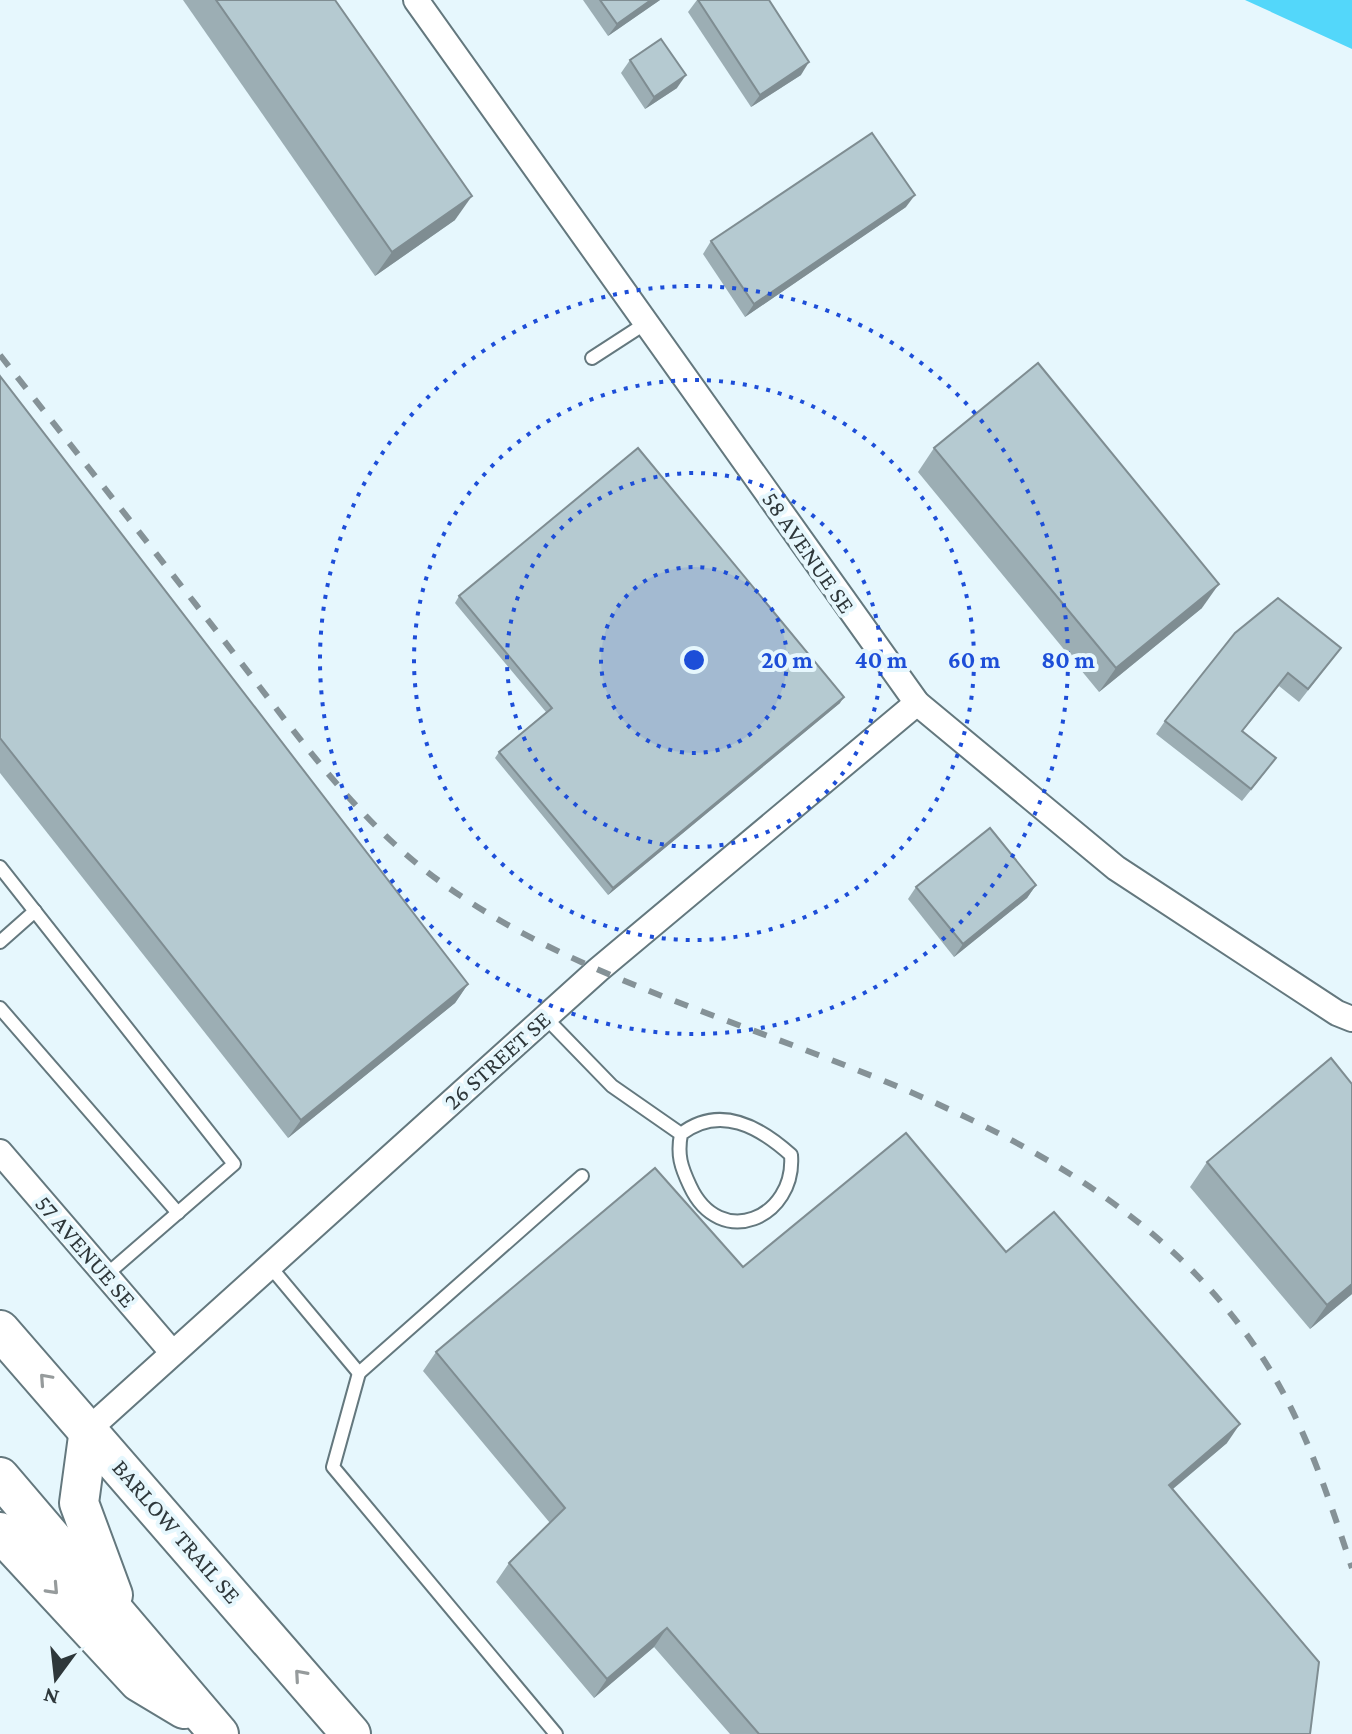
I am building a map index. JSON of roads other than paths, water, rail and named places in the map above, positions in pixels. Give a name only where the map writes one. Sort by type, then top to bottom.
[{"type":"main road","name":"BARLOW TRAIL SE","points":[[0,1330],[351,1734]]},
{"type":"main road","points":[[89,1429],[79,1503],[122,1620]]},
{"type":"main road","points":[[0,1477],[216,1731]]},
{"type":"main road","points":[[0,1532],[139,1682],[216,1731]]},
{"type":"street","name":"58 AVENUE SE","points":[[416,0],[917,703],[1116,868],[1337,1013],[1352,1019]]},
{"type":"street","name":"26 STREET SE","points":[[89,1429],[171,1351],[545,1017],[917,703]]},
{"type":"street","name":"57 AVENUE SE","points":[[0,1152],[171,1351]]},
{"type":"lane","points":[[592,358],[646,323]]},
{"type":"lane","points":[[0,867],[234,1164],[106,1275]]},
{"type":"lane","points":[[0,942],[35,911]]},
{"type":"lane","points":[[0,1008],[178,1213]]},
{"type":"lane","points":[[545,1017],[612,1086],[681,1134]]},
{"type":"lane","points":[[716,1121],[742,1122],[766,1133],[791,1155],[792,1172],[788,1187],[771,1208],[753,1219],[728,1223],[710,1216],[697,1202],[682,1169],[677,1153],[681,1134],[696,1122],[716,1121]]},
{"type":"lane","points":[[556,1734],[333,1467],[359,1373],[582,1176]]},
{"type":"lane","points":[[268,1264],[359,1373]]},
{"type":"water","points":[[1245,0],[1352,0],[1352,49]]},
{"type":"railway","points":[[0,355],[333,779],[384,835],[442,883],[514,928],[590,966],[896,1086],[969,1119],[1039,1155],[1105,1198],[1167,1246],[1222,1303],[1283,1392],[1326,1491],[1352,1568]]}]
